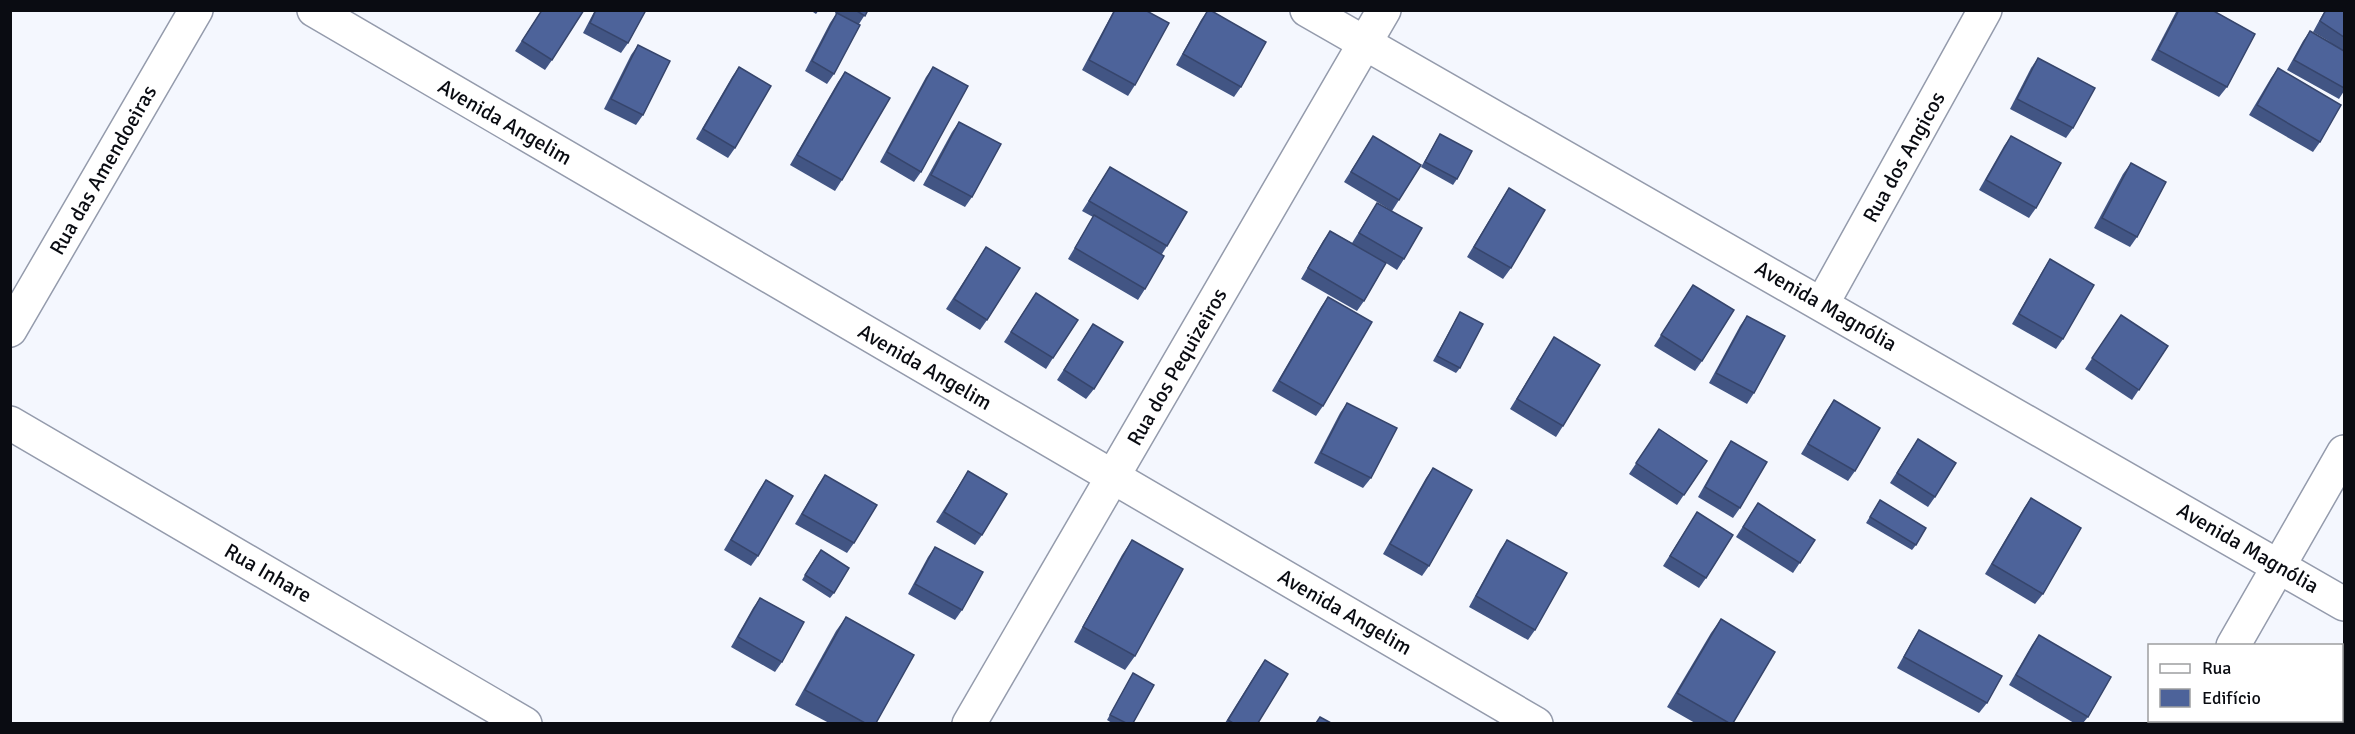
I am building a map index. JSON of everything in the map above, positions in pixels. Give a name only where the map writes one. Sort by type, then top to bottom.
[{"type":"street","name":"Rua das Amendoeiras","points":[[10,330],[196,10]]},
{"type":"street","name":"Avenida Angelim","points":[[314,10],[1536,723]]},
{"type":"street","name":"Avenida Magnólia","points":[[1307,10],[2344,604]]},
{"type":"street","name":"Rua dos Pequizeiros","points":[[969,723],[1384,10]]},
{"type":"street","name":"Rua dos Angicos","points":[[1822,304],[1985,10]]},
{"type":"street","name":"Rua Inhare","points":[[10,423],[525,723]]},
{"type":"street","points":[[2234,644],[2344,452]]},
{"type":"building","points":[[542,10],[584,10],[552,60],[522,41]]},
{"type":"building","points":[[596,10],[646,10],[628,43],[590,23]]},
{"type":"building","points":[[855,10],[868,10],[865,16]]},
{"type":"building","points":[[1115,10],[1145,10],[1169,23],[1135,85],[1089,60]]},
{"type":"building","points":[[1208,10],[1266,42],[1241,87],[1183,54]]},
{"type":"building","points":[[2179,10],[2212,10],[2255,34],[2227,87],[2158,50]]},
{"type":"building","points":[[2326,10],[2344,10],[2344,37],[2320,21]]},
{"type":"building","points":[[837,13],[860,25],[834,74],[812,61]]},
{"type":"building","points":[[2310,31],[2344,51],[2344,88],[2294,60]]},
{"type":"building","points":[[638,45],[670,61],[643,115],[611,99]]},
{"type":"building","points":[[2038,58],[2095,88],[2073,128],[2017,99]]},
{"type":"building","points":[[739,67],[771,86],[735,148],[703,129]]},
{"type":"building","points":[[933,67],[968,86],[921,172],[887,152]]},
{"type":"building","points":[[2278,68],[2341,105],[2320,142],[2257,105]]},
{"type":"building","points":[[845,72],[890,98],[842,180],[797,155]]},
{"type":"building","points":[[959,122],[1001,144],[972,197],[931,175]]},
{"type":"building","points":[[1440,134],[1472,151],[1457,179],[1425,162]]},
{"type":"building","points":[[1373,136],[1421,165],[1399,200],[1351,172]]},
{"type":"building","points":[[2011,136],[2061,163],[2036,208],[1986,180]]},
{"type":"building","points":[[2131,163],[2166,182],[2137,237],[2102,218]]},
{"type":"building","points":[[1110,167],[1187,212],[1167,246],[1089,201]]},
{"type":"building","points":[[1509,188],[1545,210],[1511,268],[1474,247]]},
{"type":"building","points":[[1377,203],[1422,228],[1404,259],[1359,233]]},
{"type":"building","points":[[1094,215],[1164,256],[1145,289],[1075,248]]},
{"type":"building","points":[[1330,231],[1386,263],[1364,301],[1308,268]]},
{"type":"building","points":[[986,247],[1020,268],[987,320],[954,299]]},
{"type":"building","points":[[2050,259],[2094,285],[2063,339],[2019,314]]},
{"type":"building","points":[[1693,285],[1734,310],[1702,361],[1661,335]]},
{"type":"building","points":[[1036,293],[1078,320],[1053,358],[1011,332]]},
{"type":"building","points":[[1328,297],[1372,322],[1323,406],[1279,381]]},
{"type":"building","points":[[1460,312],[1483,324],[1460,368],[1437,356]]},
{"type":"building","points":[[2121,315],[2168,346],[2139,390],[2092,358]]},
{"type":"building","points":[[1747,316],[1785,336],[1754,393],[1716,373]]},
{"type":"building","points":[[1093,324],[1123,342],[1094,389],[1064,370]]},
{"type":"building","points":[[1554,337],[1600,365],[1563,426],[1517,399]]},
{"type":"building","points":[[1834,400],[1880,428],[1855,471],[1808,444]]},
{"type":"building","points":[[1347,403],[1397,428],[1371,478],[1321,453]]},
{"type":"building","points":[[1659,429],[1707,461],[1684,495],[1636,463]]},
{"type":"building","points":[[1918,439],[1956,463],[1935,497],[1897,473]]},
{"type":"building","points":[[1731,441],[1767,462],[1740,508],[1705,487]]},
{"type":"building","points":[[1433,468],[1472,490],[1429,566],[1390,544]]},
{"type":"building","points":[[968,471],[1007,494],[982,535],[944,512]]},
{"type":"building","points":[[825,475],[877,505],[854,543],[802,514]]},
{"type":"building","points":[[766,480],[793,496],[758,556],[731,540]]},
{"type":"building","points":[[2031,498],[2081,528],[2043,594],[1992,564]]},
{"type":"building","points":[[1880,500],[1926,528],[1916,545],[1870,517]]},
{"type":"building","points":[[1758,503],[1815,540],[1800,563],[1743,527]]},
{"type":"building","points":[[1697,512],[1733,535],[1706,578],[1670,556]]},
{"type":"building","points":[[1132,540],[1183,569],[1135,656],[1083,627]]},
{"type":"building","points":[[1507,540],[1567,573],[1535,630],[1476,596]]},
{"type":"building","points":[[935,547],[983,572],[962,610],[915,584]]},
{"type":"building","points":[[821,550],[849,568],[834,593],[805,575]]},
{"type":"building","points":[[760,598],[804,622],[782,662],[738,637]]},
{"type":"building","points":[[846,617],[914,655],[876,723],[865,723],[805,690]]},
{"type":"building","points":[[1721,619],[1775,652],[1733,723],[1729,723],[1677,693]]},
{"type":"building","points":[[1919,630],[2002,676],[1987,703],[1904,657]]},
{"type":"building","points":[[2039,635],[2111,677],[2088,717],[2016,675]]},
{"type":"building","points":[[1265,660],[1288,674],[1258,723],[1233,723],[1228,720]]},
{"type":"building","points":[[1133,673],[1154,685],[1133,723],[1126,723],[1110,715]]},
{"type":"building","points":[[1320,717],[1331,723],[1316,723]]}]
